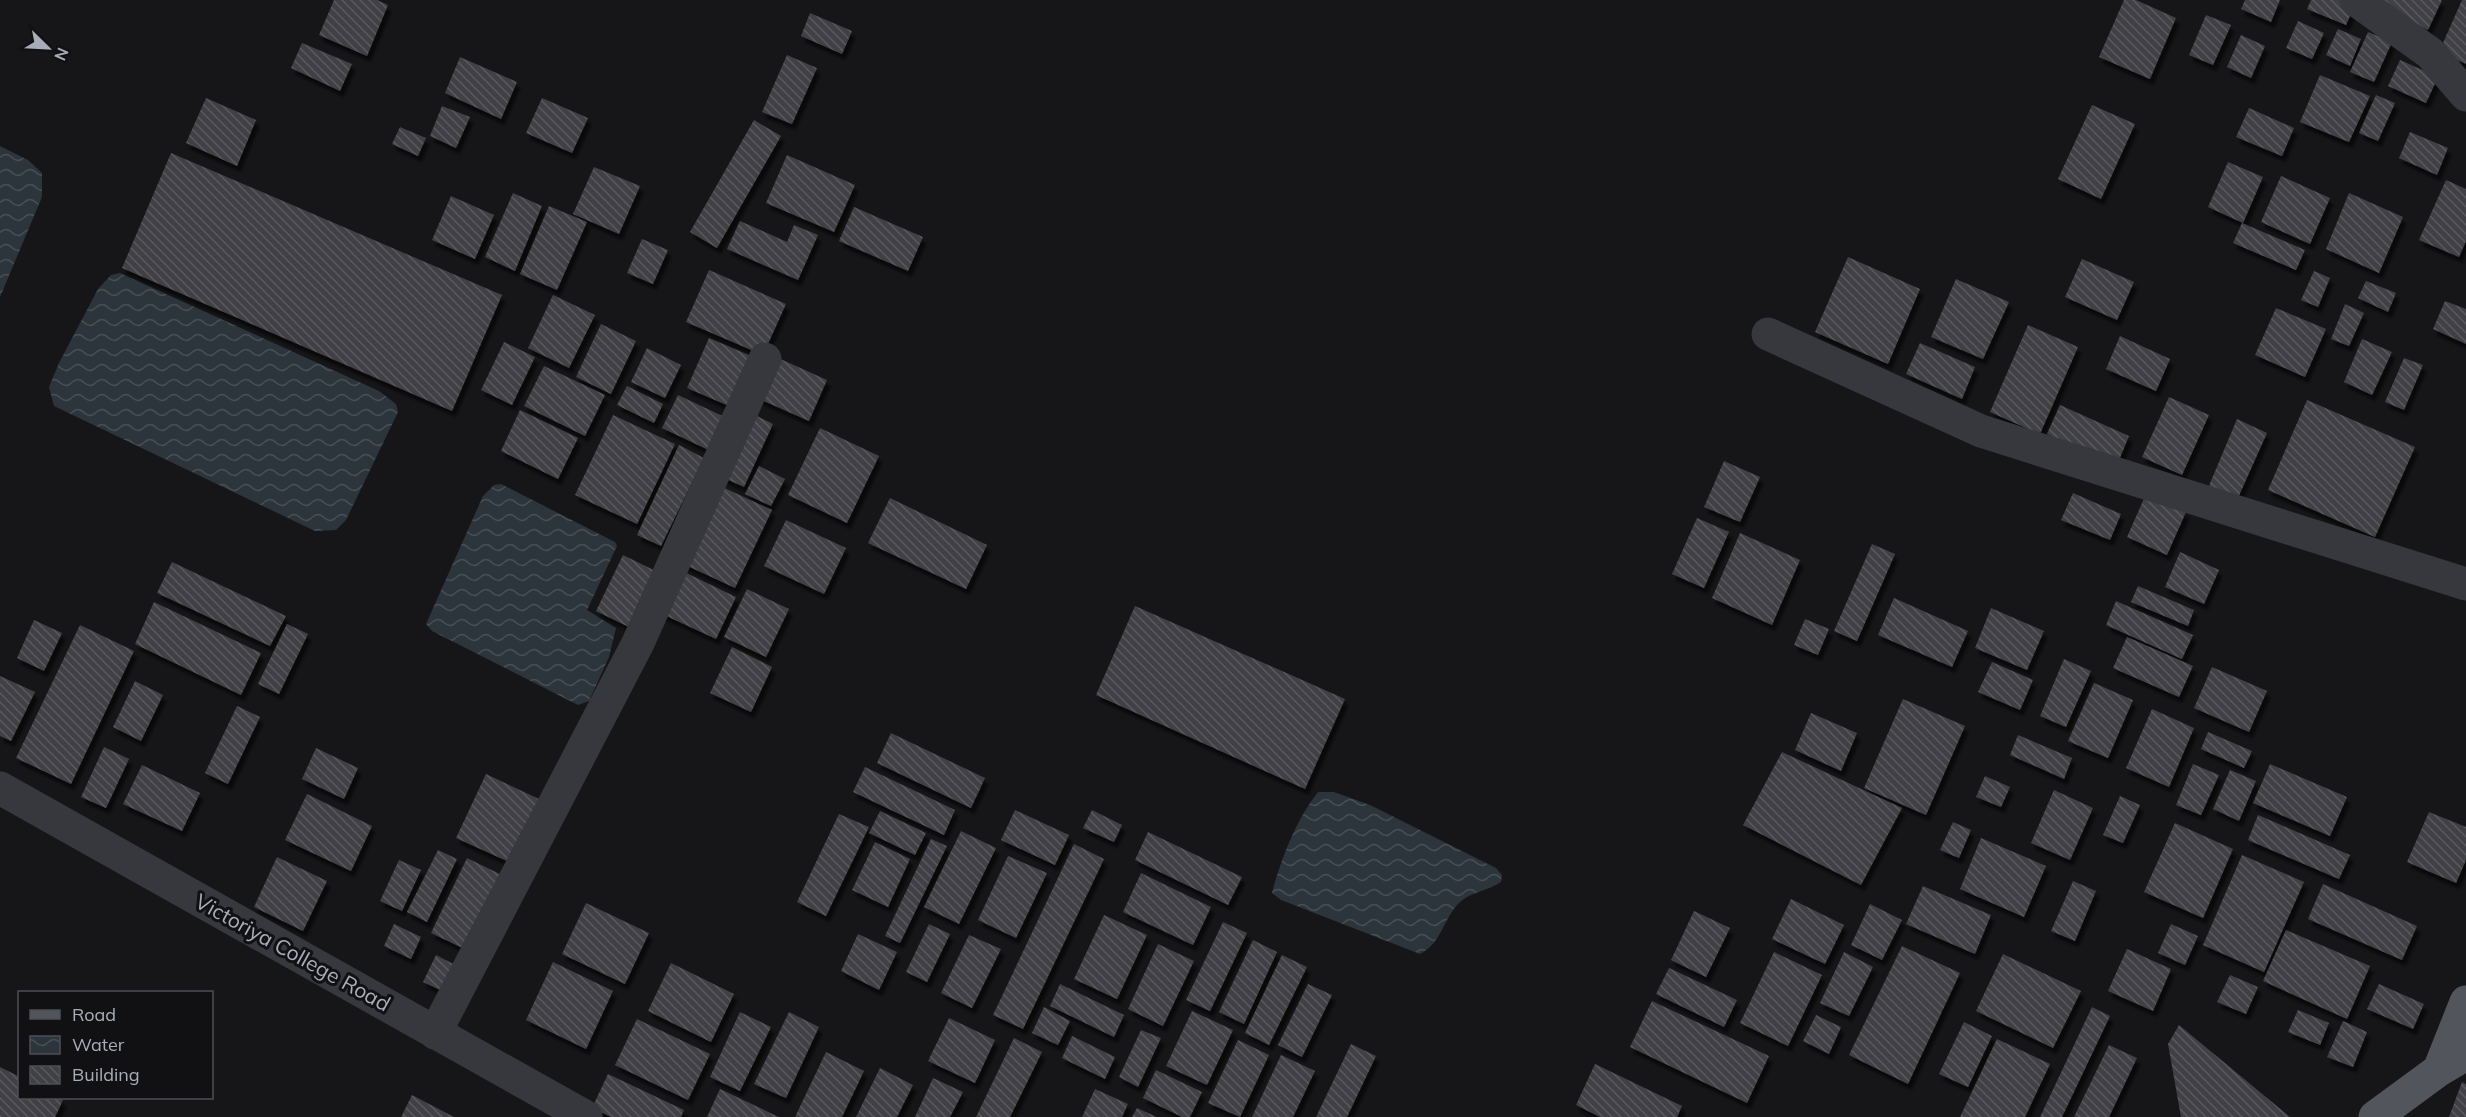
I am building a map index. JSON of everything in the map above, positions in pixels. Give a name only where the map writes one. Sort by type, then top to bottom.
[{"type":"main road","points":[[2375,1117],[2452,1062],[2466,1002]]},
{"type":"street","points":[[2356,0],[2430,53],[2466,95]]},
{"type":"street","points":[[1768,334],[1981,431],[2466,584]]},
{"type":"street","points":[[435,1033],[638,643],[765,359]]},
{"type":"street","name":"Victoriya College Road","points":[[0,788],[586,1117]]},
{"type":"water","points":[[0,146],[28,160],[42,173],[42,197],[0,297]]},
{"type":"water","points":[[120,273],[379,391],[396,404],[398,412],[346,520],[336,530],[315,531],[54,406],[49,387],[59,363],[98,289],[111,275]]},
{"type":"water","points":[[501,484],[615,542],[617,546],[587,610],[616,628],[609,657],[589,701],[578,705],[432,631],[426,624],[483,496],[494,485]]},
{"type":"water","points":[[1318,792],[1334,792],[1370,805],[1496,868],[1502,875],[1501,882],[1468,896],[1459,903],[1433,944],[1420,954],[1281,900],[1272,893],[1280,867],[1296,827]]},
{"type":"building","points":[[334,0],[377,0],[388,5],[367,56],[319,35]]},
{"type":"building","points":[[2124,0],[2136,0],[2176,18],[2150,79],[2099,57]]},
{"type":"building","points":[[2245,0],[2280,0],[2271,22],[2241,9]]},
{"type":"building","points":[[2311,0],[2339,0],[2354,7],[2346,25],[2307,9]]},
{"type":"building","points":[[2382,0],[2442,0],[2428,30],[2378,7]]},
{"type":"building","points":[[2462,0],[2466,0],[2466,64],[2439,52]]},
{"type":"building","points":[[810,13],[852,31],[842,54],[801,36]]},
{"type":"building","points":[[2206,15],[2231,25],[2213,65],[2189,55]]},
{"type":"building","points":[[2298,21],[2324,33],[2312,59],[2286,48]]},
{"type":"building","points":[[2338,29],[2361,39],[2350,66],[2326,55]]},
{"type":"building","points":[[2368,32],[2392,42],[2374,82],[2350,72]]},
{"type":"building","points":[[2241,35],[2265,46],[2251,78],[2227,67]]},
{"type":"building","points":[[302,43],[352,64],[340,91],[291,68]]},
{"type":"building","points":[[787,55],[817,68],[792,124],[762,112]]},
{"type":"building","points":[[460,57],[517,82],[501,119],[445,93]]},
{"type":"building","points":[[2400,60],[2438,77],[2426,103],[2388,86]]},
{"type":"building","points":[[2320,75],[2370,96],[2349,142],[2300,122]]},
{"type":"building","points":[[2376,95],[2395,103],[2378,141],[2359,133]]},
{"type":"building","points":[[206,98],[256,120],[237,166],[186,143]]},
{"type":"building","points":[[542,98],[588,118],[572,153],[526,133]]},
{"type":"building","points":[[2092,105],[2135,124],[2101,199],[2058,179]]},
{"type":"building","points":[[442,106],[470,117],[456,148],[430,136]]},
{"type":"building","points":[[2249,108],[2294,128],[2282,156],[2236,137]]},
{"type":"building","points":[[754,120],[781,136],[717,248],[690,232]]},
{"type":"building","points":[[400,127],[426,138],[418,156],[392,144]]},
{"type":"building","points":[[2410,132],[2448,148],[2437,175],[2399,158]]},
{"type":"building","points":[[171,153],[502,295],[452,411],[122,268]]},
{"type":"building","points":[[787,155],[855,185],[834,232],[766,203]]},
{"type":"building","points":[[2228,162],[2263,177],[2243,223],[2208,207]]},
{"type":"building","points":[[594,167],[640,186],[619,234],[573,214]]},
{"type":"building","points":[[2281,176],[2330,198],[2310,244],[2261,222]]},
{"type":"building","points":[[2446,180],[2466,189],[2466,241],[2459,257],[2419,240]]},
{"type":"building","points":[[513,193],[542,206],[515,271],[485,257]]},
{"type":"building","points":[[2349,193],[2403,217],[2379,273],[2326,249]]},
{"type":"building","points":[[451,196],[494,215],[475,259],[432,240]]},
{"type":"building","points":[[549,206],[587,222],[557,290],[520,274]]},
{"type":"building","points":[[854,207],[923,237],[908,271],[839,241]]},
{"type":"building","points":[[740,221],[787,242],[794,225],[818,235],[798,280],[727,249]]},
{"type":"building","points":[[2242,223],[2305,250],[2296,270],[2233,243]]},
{"type":"building","points":[[642,239],[668,250],[653,284],[627,273]]},
{"type":"building","points":[[1848,257],[1920,289],[1888,364],[1815,332]]},
{"type":"building","points":[[2082,259],[2134,282],[2117,320],[2065,297]]},
{"type":"building","points":[[709,270],[786,304],[763,355],[686,322]]},
{"type":"building","points":[[2314,271],[2330,278],[2318,307],[2301,300]]},
{"type":"building","points":[[1956,279],[2009,302],[1983,359],[1931,337]]},
{"type":"building","points":[[2366,281],[2396,293],[2388,312],[2358,298]]},
{"type":"building","points":[[553,295],[595,315],[569,368],[528,348]]},
{"type":"building","points":[[2445,301],[2466,309],[2466,344],[2433,329]]},
{"type":"building","points":[[2345,304],[2364,313],[2349,346],[2331,339]]},
{"type":"building","points":[[2276,308],[2326,329],[2305,377],[2255,355]]},
{"type":"building","points":[[601,324],[636,341],[611,394],[576,377]]},
{"type":"building","points":[[2028,325],[2078,347],[2040,434],[1990,412]]},
{"type":"building","points":[[2120,336],[2170,359],[2156,391],[2106,369]]},
{"type":"building","points":[[709,338],[758,359],[736,409],[687,388]]},
{"type":"building","points":[[2362,339],[2392,352],[2372,395],[2344,382]]},
{"type":"building","points":[[504,342],[535,357],[512,405],[481,390]]},
{"type":"building","points":[[1920,343],[1975,367],[1962,399],[1906,374]]},
{"type":"building","points":[[647,348],[681,365],[665,398],[631,382]]},
{"type":"building","points":[[776,357],[827,380],[809,421],[757,398]]},
{"type":"building","points":[[2404,358],[2423,365],[2404,410],[2385,402]]},
{"type":"building","points":[[544,366],[605,395],[585,436],[524,406]]},
{"type":"building","points":[[627,386],[663,404],[654,423],[617,405]]},
{"type":"building","points":[[678,395],[731,420],[715,453],[662,428]]},
{"type":"building","points":[[2169,397],[2209,415],[2182,475],[2142,457]]},
{"type":"building","points":[[2307,400],[2415,447],[2375,537],[2268,490]]},
{"type":"building","points":[[2060,405],[2129,436],[2117,465],[2047,434]]},
{"type":"building","points":[[743,409],[773,424],[744,487],[713,473]]},
{"type":"building","points":[[520,410],[578,438],[558,479],[501,451]]},
{"type":"building","points":[[613,415],[675,444],[637,524],[575,495]]},
{"type":"building","points":[[2237,419],[2267,433],[2237,500],[2208,488]]},
{"type":"building","points":[[820,428],[879,456],[847,523],[788,495]]},
{"type":"building","points":[[679,445],[704,458],[661,546],[637,535]]},
{"type":"building","points":[[1724,461],[1760,477],[1740,522],[1704,507]]},
{"type":"building","points":[[759,466],[785,479],[771,506],[745,494]]},
{"type":"building","points":[[716,484],[772,510],[735,588],[679,562]]},
{"type":"building","points":[[2073,493],[2121,514],[2110,540],[2061,520]]},
{"type":"building","points":[[2146,494],[2186,512],[2167,555],[2127,537]]},
{"type":"building","points":[[890,498],[987,545],[966,589],[868,543]]},
{"type":"building","points":[[1697,518],[1729,532],[1704,588],[1672,574]]},
{"type":"building","points":[[786,520],[846,548],[824,594],[764,566]]},
{"type":"building","points":[[1740,533],[1800,560],[1772,625],[1712,598]]},
{"type":"building","points":[[1872,544],[1895,554],[1857,641],[1834,631]]},
{"type":"building","points":[[2180,552],[2219,570],[2204,604],[2165,587]]},
{"type":"building","points":[[623,555],[664,575],[637,631],[596,611]]},
{"type":"building","points":[[172,562],[286,616],[270,646],[157,593]]},
{"type":"building","points":[[680,570],[736,597],[716,639],[660,613]]},
{"type":"building","points":[[2138,586],[2194,610],[2188,626],[2131,602]]},
{"type":"building","points":[[747,589],[789,609],[766,657],[724,637]]},
{"type":"building","points":[[1894,598],[1968,631],[1952,667],[1878,635]]},
{"type":"building","points":[[2116,601],[2193,635],[2182,659],[2106,625]]},
{"type":"building","points":[[154,602],[261,653],[241,695],[135,644]]},
{"type":"building","points":[[1135,606],[1345,699],[1305,789],[1096,695]]},
{"type":"building","points":[[1991,608],[2044,631],[2027,670],[1975,648]]},
{"type":"building","points":[[1805,619],[1829,629],[1818,655],[1794,645]]},
{"type":"building","points":[[34,620],[62,633],[44,671],[17,658]]},
{"type":"building","points":[[287,624],[308,634],[279,694],[258,684]]},
{"type":"building","points":[[80,625],[134,651],[71,784],[16,758]]},
{"type":"building","points":[[2127,637],[2193,666],[2179,697],[2113,668]]},
{"type":"building","points":[[732,647],[772,667],[751,712],[710,693]]},
{"type":"building","points":[[2064,659],[2091,671],[2066,727],[2040,716]]},
{"type":"building","points":[[1992,662],[2033,680],[2020,710],[1978,692]]},
{"type":"building","points":[[2212,667],[2267,691],[2249,732],[2194,708]]},
{"type":"building","points":[[0,676],[35,692],[11,741],[0,736]]},
{"type":"building","points":[[135,681],[163,695],[141,741],[113,727]]},
{"type":"building","points":[[2094,683],[2133,700],[2108,758],[2068,741]]},
{"type":"building","points":[[1903,699],[1965,726],[1926,815],[1864,788]]},
{"type":"building","points":[[237,706],[260,717],[228,784],[205,773]]},
{"type":"building","points":[[2152,709],[2194,728],[2169,787],[2126,768]]},
{"type":"building","points":[[1811,713],[1857,733],[1841,771],[1795,750]]},
{"type":"building","points":[[2208,732],[2252,751],[2244,768],[2201,749]]},
{"type":"building","points":[[891,733],[985,778],[971,808],[877,763]]},
{"type":"building","points":[[2018,735],[2072,758],[2064,779],[2010,755]]},
{"type":"building","points":[[104,747],[129,759],[106,808],[81,797]]},
{"type":"building","points":[[316,748],[358,768],[344,799],[302,779]]},
{"type":"building","points":[[1782,752],[1902,808],[1861,885],[1743,825]]},
{"type":"building","points":[[2193,764],[2219,775],[2201,815],[2176,805]]},
{"type":"building","points":[[2270,764],[2347,797],[2330,836],[2253,803]]},
{"type":"building","points":[[142,765],[200,793],[182,831],[123,804]]},
{"type":"building","points":[[865,767],[955,810],[944,835],[853,792]]},
{"type":"building","points":[[2230,770],[2256,781],[2239,821],[2213,809]]},
{"type":"building","points":[[486,774],[539,799],[509,862],[456,838]]},
{"type":"building","points":[[1985,776],[2010,787],[2001,807],[1976,797]]},
{"type":"building","points":[[2054,790],[2093,808],[2070,860],[2031,843]]},
{"type":"building","points":[[307,794],[372,826],[351,871],[285,840]]},
{"type":"building","points":[[2120,796],[2140,805],[2123,843],[2103,835]]},
{"type":"building","points":[[1015,810],[1069,835],[1055,865],[1001,840]]},
{"type":"building","points":[[1092,810],[1122,825],[1114,842],[1083,828]]},
{"type":"building","points":[[880,811],[926,833],[915,855],[869,833]]},
{"type":"building","points":[[2429,812],[2466,827],[2466,860],[2456,883],[2407,862]]},
{"type":"building","points":[[839,814],[869,827],[826,916],[797,902]]},
{"type":"building","points":[[2258,815],[2350,855],[2339,879],[2248,840]]},
{"type":"building","points":[[1953,822],[1971,830],[1959,858],[1940,850]]},
{"type":"building","points":[[2175,823],[2233,849],[2203,918],[2144,892]]},
{"type":"building","points":[[961,831],[996,848],[959,924],[924,907]]},
{"type":"building","points":[[1148,832],[1242,877],[1228,905],[1135,860]]},
{"type":"building","points":[[1981,838],[2046,866],[2024,917],[1960,889]]},
{"type":"building","points":[[931,839],[947,846],[900,943],[885,936]]},
{"type":"building","points":[[875,842],[910,859],[888,907],[852,890]]},
{"type":"building","points":[[1074,844],[1104,859],[1023,1029],[993,1015]]},
{"type":"building","points":[[438,850],[457,859],[427,922],[407,912]]},
{"type":"building","points":[[2242,855],[2304,882],[2264,972],[2203,945]]},
{"type":"building","points":[[1008,856],[1047,873],[1016,938],[978,920]]},
{"type":"building","points":[[277,857],[327,881],[303,931],[254,907]]},
{"type":"building","points":[[467,858],[506,877],[471,952],[431,933]]},
{"type":"building","points":[[399,860],[421,870],[402,911],[380,901]]},
{"type":"building","points":[[1141,873],[1211,907],[1193,945],[1123,912]]},
{"type":"building","points":[[2073,881],[2096,891],[2075,941],[2051,931]]},
{"type":"building","points":[[2323,884],[2417,926],[2402,960],[2308,919]]},
{"type":"building","points":[[1923,886],[1991,915],[1975,954],[1906,924]]},
{"type":"building","points":[[1791,899],[1844,925],[1825,964],[1772,939]]},
{"type":"building","points":[[586,903],[649,933],[625,984],[562,954]]},
{"type":"building","points":[[1870,904],[1902,920],[1882,960],[1851,945]]},
{"type":"building","points":[[1694,911],[1730,928],[1706,977],[1671,960]]},
{"type":"building","points":[[1104,915],[1147,935],[1117,999],[1074,979]]},
{"type":"building","points":[[1223,922],[1247,933],[1210,1011],[1186,1000]]},
{"type":"building","points":[[394,924],[421,937],[411,959],[384,946]]},
{"type":"building","points":[[929,924],[950,934],[927,982],[906,972]]},
{"type":"building","points":[[2171,924],[2198,936],[2185,965],[2158,953]]},
{"type":"building","points":[[2286,930],[2370,966],[2347,1019],[2263,981]]},
{"type":"building","points":[[858,934],[897,952],[879,990],[841,971]]},
{"type":"building","points":[[969,935],[1001,949],[972,1008],[941,993]]},
{"type":"building","points":[[1253,940],[1277,952],[1244,1024],[1219,1012]]},
{"type":"building","points":[[1158,944],[1194,961],[1163,1026],[1128,1009]]},
{"type":"building","points":[[1902,946],[1960,973],[1908,1084],[1849,1055]]},
{"type":"building","points":[[2127,949],[2171,969],[2153,1011],[2108,991]]},
{"type":"building","points":[[1774,952],[1822,975],[1788,1046],[1740,1023]]},
{"type":"building","points":[[1844,952],[1873,967],[1849,1016],[1820,1003]]},
{"type":"building","points":[[2003,954],[2081,991],[2053,1048],[1976,1011]]},
{"type":"building","points":[[436,955],[467,971],[455,997],[423,982]]},
{"type":"building","points":[[1282,955],[1307,967],[1269,1045],[1245,1033]]},
{"type":"building","points":[[553,962],[613,991],[586,1049],[526,1020]]},
{"type":"building","points":[[671,963],[734,994],[711,1042],[648,1011]]},
{"type":"building","points":[[1669,968],[1737,1000],[1724,1027],[1656,994]]},
{"type":"building","points":[[2230,975],[2258,987],[2246,1014],[2217,1002]]},
{"type":"building","points":[[1060,984],[1124,1015],[1114,1037],[1050,1006]]},
{"type":"building","points":[[1308,984],[1332,995],[1302,1057],[1278,1045]]},
{"type":"building","points":[[2379,984],[2424,1004],[2413,1029],[2367,1009]]},
{"type":"building","points":[[1652,1001],[1769,1056],[1747,1103],[1630,1047]]},
{"type":"building","points":[[1044,1007],[1070,1021],[1058,1045],[1032,1033]]},
{"type":"building","points":[[2092,1007],[2110,1016],[2062,1117],[2040,1117]]},
{"type":"building","points":[[2298,1010],[2329,1023],[2320,1045],[2288,1032]]},
{"type":"building","points":[[1192,1011],[1233,1030],[1207,1085],[1166,1066]]},
{"type":"building","points":[[740,1012],[771,1027],[740,1091],[710,1077]]},
{"type":"building","points":[[789,1012],[819,1027],[786,1098],[754,1084]]},
{"type":"building","points":[[1816,1015],[1841,1027],[1829,1054],[1803,1041]]},
{"type":"building","points":[[949,1018],[995,1040],[975,1083],[928,1061]]},
{"type":"building","points":[[637,1019],[710,1054],[688,1100],[615,1065]]},
{"type":"building","points":[[2343,1021],[2367,1032],[2353,1067],[2327,1057]]},
{"type":"building","points":[[1964,1022],[1992,1036],[1968,1087],[1939,1074]]},
{"type":"building","points":[[2179,1025],[2290,1117],[2181,1117],[2168,1044]]},
{"type":"building","points":[[1141,1030],[1161,1038],[1138,1087],[1119,1077]]},
{"type":"building","points":[[1072,1036],[1115,1057],[1105,1079],[1062,1058]]},
{"type":"building","points":[[1014,1038],[1042,1052],[1010,1117],[976,1117]]},
{"type":"building","points":[[1997,1039],[2050,1064],[2025,1117],[1960,1117]]},
{"type":"building","points":[[1238,1040],[1269,1055],[1240,1117],[1208,1103]]},
{"type":"building","points":[[1351,1044],[1376,1056],[1347,1117],[1316,1117]]},
{"type":"building","points":[[2109,1045],[2137,1058],[2109,1117],[2074,1117]]},
{"type":"building","points":[[826,1052],[864,1071],[842,1117],[795,1117]]},
{"type":"building","points":[[1281,1055],[1315,1071],[1293,1117],[1252,1117]]},
{"type":"building","points":[[1595,1064],[1682,1106],[1677,1117],[1600,1117],[1576,1105]]},
{"type":"building","points":[[0,1067],[18,1076],[18,1099],[63,1100],[55,1117],[0,1117]]},
{"type":"building","points":[[880,1068],[913,1085],[897,1117],[856,1117]]},
{"type":"building","points":[[1156,1070],[1202,1092],[1190,1117],[1182,1117],[1143,1098]]},
{"type":"building","points":[[608,1074],[684,1110],[681,1117],[611,1117],[592,1108]]},
{"type":"building","points":[[933,1078],[963,1092],[950,1117],[915,1117]]},
{"type":"building","points":[[2462,1082],[2466,1084],[2466,1117],[2449,1117]]},
{"type":"building","points":[[720,1089],[779,1117],[707,1117]]},
{"type":"building","points":[[1095,1089],[1128,1104],[1122,1117],[1082,1117]]},
{"type":"building","points":[[412,1095],[454,1117],[401,1117]]},
{"type":"building","points":[[1137,1108],[1157,1117],[1132,1117]]}]
